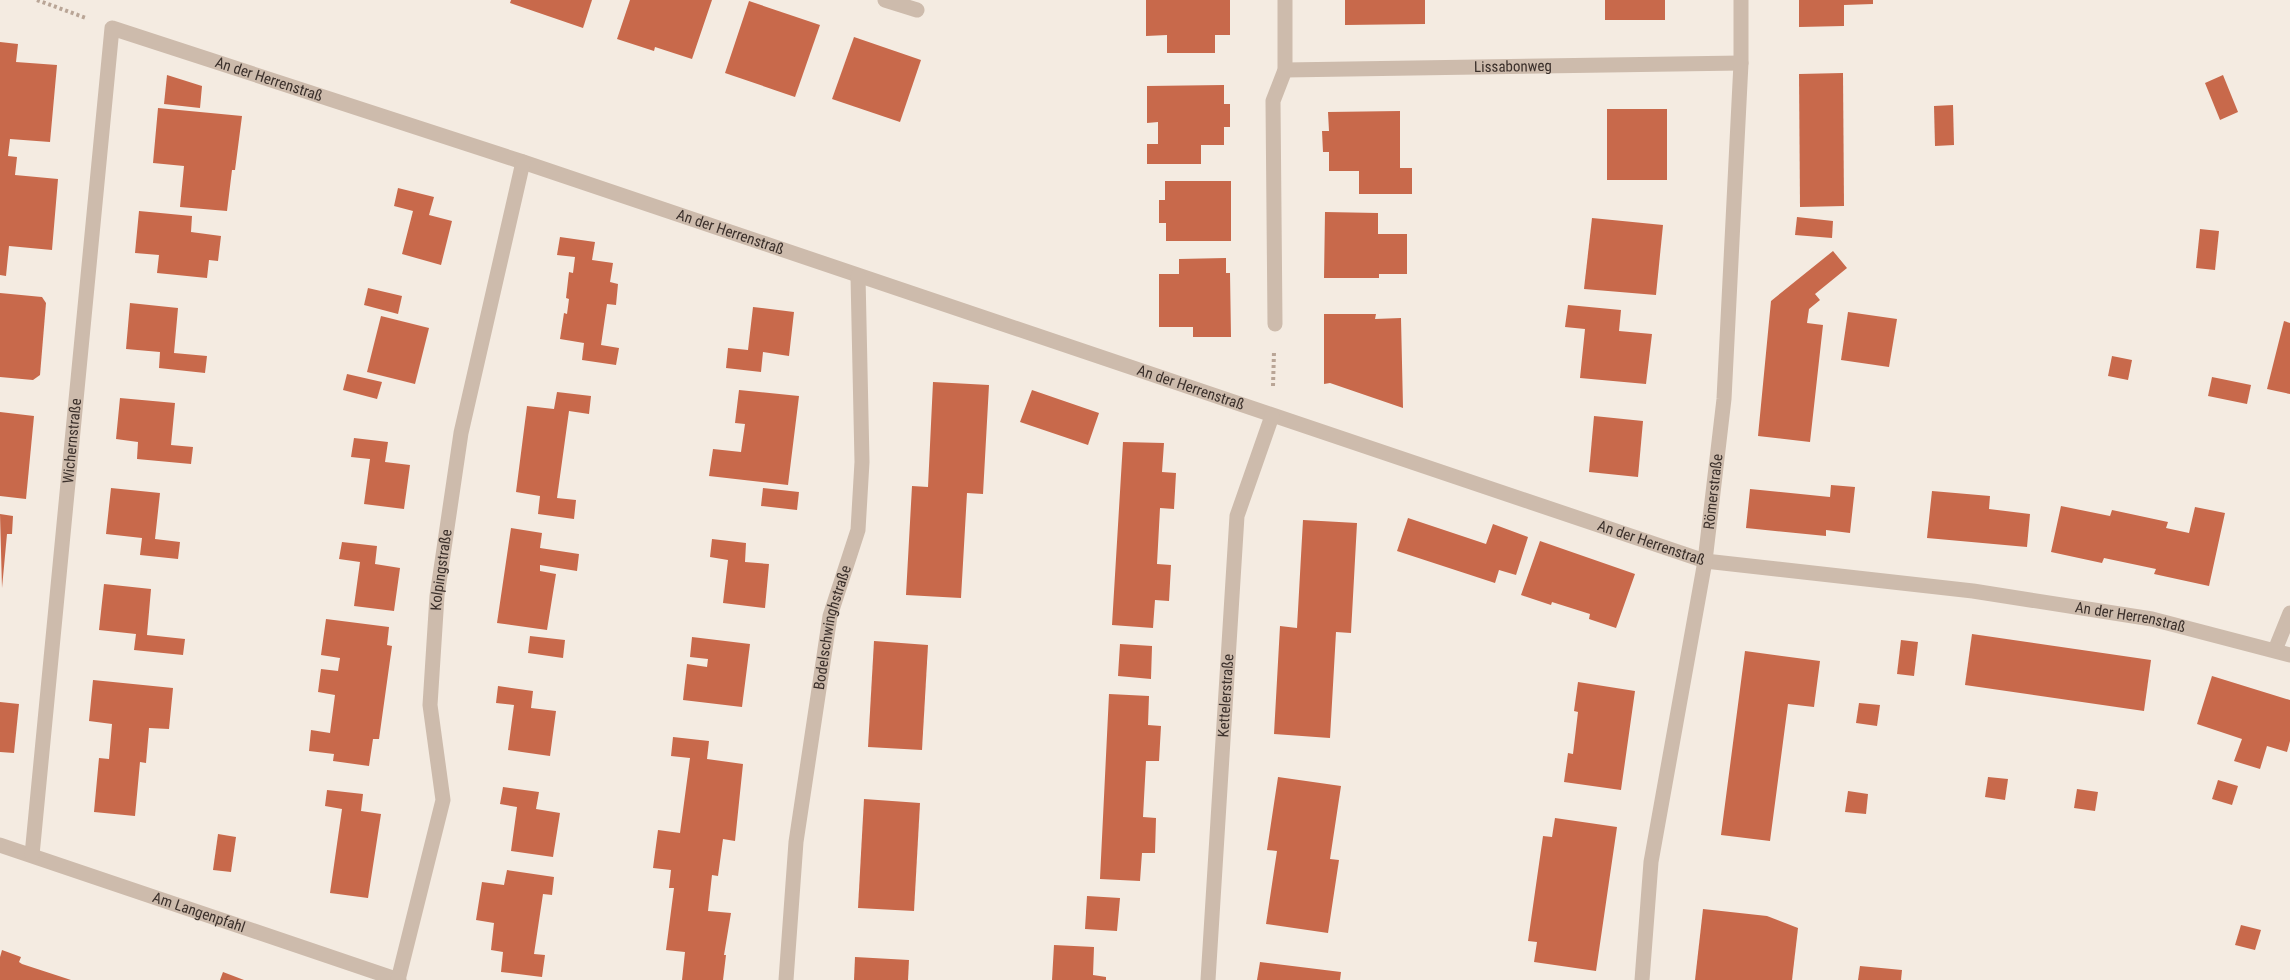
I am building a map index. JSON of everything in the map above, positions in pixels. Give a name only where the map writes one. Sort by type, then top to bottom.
[{"type":"street","points":[[885,0],[917,10]]},
{"type":"street","points":[[1275,324],[1273,101],[1285,70],[1285,0]]},
{"type":"street","name":"Römerstraße","points":[[1642,980],[1651,862],[1705,561],[1724,399],[1741,63],[1741,0]]},
{"type":"street","name":"An der Herrenstraß","points":[[112,28],[523,162],[1705,561],[1973,591],[2141,617],[2290,655]]},
{"type":"street","name":"Wichernstraße","points":[[32,855],[112,28]]},
{"type":"street","name":"Lissabonweg","points":[[1285,70],[1741,63]]},
{"type":"street","name":"Kolpingstraße","points":[[399,980],[443,800],[430,705],[438,596],[461,433],[523,162]]},
{"type":"street","name":"Bodelschwinghstraße","points":[[786,980],[796,842],[830,616],[858,530],[862,462],[858,276]]},
{"type":"street","name":"Kettelerstraße","points":[[1208,980],[1237,516],[1272,416]]},
{"type":"street","points":[[2275,650],[2290,613]]},
{"type":"street","name":"Am Langenpfahl","points":[[0,845],[399,980]]},
{"type":"path","points":[[37,0],[112,28]]},
{"type":"path","points":[[1272,416],[1275,324]]},
{"type":"building","points":[[511,0],[592,0],[583,28],[510,3]]},
{"type":"building","points":[[630,0],[712,0],[692,59],[655,47],[654,51],[617,39]]},
{"type":"building","points":[[1146,0],[1230,0],[1230,35],[1215,35],[1215,53],[1167,53],[1167,35],[1146,36]]},
{"type":"building","points":[[1345,0],[1425,0],[1425,24],[1345,25]]},
{"type":"building","points":[[1605,0],[1665,0],[1665,20],[1605,20]]},
{"type":"building","points":[[1799,0],[1873,0],[1873,4],[1844,5],[1844,26],[1799,27]]},
{"type":"building","points":[[749,1],[820,25],[795,97],[725,73]]},
{"type":"building","points":[[854,37],[921,60],[900,122],[832,99]]},
{"type":"building","points":[[0,42],[18,44],[16,62],[57,65],[50,142],[10,139],[8,156],[17,157],[15,175],[58,179],[52,250],[9,246],[6,276],[0,275]]},
{"type":"building","points":[[1843,73],[1844,206],[1800,207],[1799,74]]},
{"type":"building","points":[[167,75],[202,86],[200,108],[164,104]]},
{"type":"building","points":[[2223,75],[2238,112],[2220,120],[2205,83]]},
{"type":"building","points":[[1224,85],[1224,104],[1230,104],[1230,127],[1224,127],[1224,145],[1201,145],[1201,164],[1147,164],[1147,144],[1158,144],[1158,122],[1147,123],[1147,86]]},
{"type":"building","points":[[1953,105],[1954,145],[1935,146],[1934,106]]},
{"type":"building","points":[[158,108],[242,116],[227,211],[180,207],[184,166],[153,163]]},
{"type":"building","points":[[1607,109],[1667,109],[1667,180],[1607,180]]},
{"type":"building","points":[[1400,111],[1400,168],[1412,168],[1412,194],[1359,194],[1359,171],[1329,171],[1329,152],[1323,152],[1322,131],[1329,131],[1328,112]]},
{"type":"building","points":[[1165,181],[1231,181],[1231,241],[1166,241],[1166,223],[1159,223],[1159,200],[1165,200]]},
{"type":"building","points":[[398,188],[434,197],[429,215],[452,221],[441,265],[402,254],[413,211],[394,206]]},
{"type":"building","points":[[139,211],[192,216],[191,232],[221,236],[218,261],[209,260],[207,278],[157,273],[159,255],[135,253]]},
{"type":"building","points":[[1325,212],[1378,213],[1378,234],[1407,234],[1407,274],[1379,274],[1379,278],[1324,278]]},
{"type":"building","points":[[1797,217],[1833,221],[1832,238],[1795,235]]},
{"type":"building","points":[[1592,218],[1663,225],[1656,295],[1584,289]]},
{"type":"building","points":[[2200,229],[2219,231],[2215,270],[2196,268]]},
{"type":"building","points":[[560,237],[595,242],[592,260],[613,263],[610,282],[618,284],[616,305],[607,304],[601,345],[619,348],[616,365],[582,360],[584,343],[560,339],[564,313],[567,314],[569,272],[573,273],[575,257],[557,255]]},
{"type":"building","points":[[1833,251],[1847,268],[1815,294],[1820,300],[1809,309],[1807,323],[1823,325],[1810,442],[1758,436],[1771,301]]},
{"type":"building","points":[[1226,258],[1226,273],[1230,273],[1231,337],[1193,337],[1193,327],[1159,327],[1159,274],[1179,274],[1179,259]]},
{"type":"building","points":[[368,288],[402,296],[398,314],[364,305]]},
{"type":"building","points":[[0,293],[42,297],[46,303],[40,375],[33,380],[0,377]]},
{"type":"building","points":[[130,303],[178,308],[174,353],[207,356],[205,373],[159,368],[160,352],[126,349]]},
{"type":"building","points":[[1568,305],[1621,310],[1619,331],[1652,334],[1646,384],[1580,378],[1585,329],[1565,327]]},
{"type":"building","points":[[753,307],[794,312],[789,356],[763,352],[761,372],[726,368],[728,348],[748,350]]},
{"type":"building","points":[[1848,312],[1897,319],[1889,367],[1841,360]]},
{"type":"building","points":[[1324,314],[1376,314],[1375,319],[1401,318],[1403,408],[1330,383],[1324,384]]},
{"type":"building","points":[[381,316],[429,328],[415,384],[367,372]]},
{"type":"building","points":[[2284,321],[2290,323],[2290,394],[2267,389]]},
{"type":"building","points":[[2112,356],[2132,360],[2128,380],[2108,376]]},
{"type":"building","points":[[347,374],[382,382],[377,399],[343,390]]},
{"type":"building","points":[[2212,377],[2251,385],[2247,404],[2208,396]]},
{"type":"building","points":[[933,382],[989,385],[983,494],[967,493],[961,598],[906,595],[912,486],[928,487]]},
{"type":"building","points":[[739,390],[799,396],[788,485],[709,476],[713,449],[741,452],[745,424],[735,423]]},
{"type":"building","points":[[1032,390],[1099,413],[1088,445],[1020,422]]},
{"type":"building","points":[[557,392],[591,396],[589,414],[569,411],[557,498],[576,500],[574,519],[538,514],[540,496],[516,492],[527,406],[554,409]]},
{"type":"building","points":[[120,398],[175,403],[171,445],[193,447],[191,464],[137,459],[138,442],[116,439]]},
{"type":"building","points":[[0,412],[34,416],[26,499],[0,496]]},
{"type":"building","points":[[1594,416],[1643,421],[1638,477],[1589,472]]},
{"type":"building","points":[[354,438],[388,442],[385,462],[410,465],[404,509],[364,504],[370,459],[351,457]]},
{"type":"building","points":[[1123,442],[1164,443],[1162,472],[1176,473],[1174,509],[1160,508],[1157,564],[1171,565],[1169,601],[1155,600],[1153,628],[1112,625]]},
{"type":"building","points":[[1831,485],[1855,487],[1850,533],[1826,530],[1826,536],[1746,528],[1750,489],[1830,497]]},
{"type":"building","points":[[111,488],[160,493],[155,539],[180,542],[178,559],[140,555],[142,538],[106,534]]},
{"type":"building","points":[[763,488],[799,492],[797,510],[761,506]]},
{"type":"building","points":[[1932,491],[1990,496],[1989,509],[2030,514],[2027,547],[1927,538]]},
{"type":"building","points":[[2061,506],[2110,516],[2112,510],[2168,522],[2166,528],[2189,533],[2195,507],[2225,513],[2209,586],[2154,574],[2156,569],[2104,558],[2102,563],[2051,552]]},
{"type":"building","points":[[0,514],[13,516],[12,534],[7,534],[2,588]]},
{"type":"building","points":[[1408,518],[1486,544],[1493,524],[1528,537],[1516,575],[1499,570],[1495,583],[1397,551]]},
{"type":"building","points":[[1303,520],[1357,523],[1351,633],[1336,632],[1330,738],[1274,734],[1280,626],[1297,628]]},
{"type":"building","points":[[511,528],[542,533],[540,548],[579,554],[577,571],[540,565],[540,571],[556,574],[547,630],[497,623]]},
{"type":"building","points":[[712,539],[746,543],[745,562],[769,564],[765,608],[723,603],[728,560],[710,557]]},
{"type":"building","points":[[1540,541],[1635,574],[1616,628],[1589,619],[1590,614],[1521,595]]},
{"type":"building","points":[[342,542],[377,546],[375,564],[400,568],[394,611],[354,606],[360,562],[339,559]]},
{"type":"building","points":[[104,584],[151,589],[147,635],[185,639],[183,655],[134,650],[136,634],[99,630]]},
{"type":"building","points":[[326,619],[389,627],[387,645],[392,646],[379,739],[373,739],[369,766],[333,761],[334,754],[309,751],[311,730],[330,733],[335,695],[318,692],[321,669],[338,671],[340,658],[321,655]]},
{"type":"building","points":[[1972,634],[2151,660],[2144,711],[1965,685]]},
{"type":"building","points":[[530,636],[565,640],[563,658],[528,653]]},
{"type":"building","points":[[692,637],[750,644],[742,707],[683,700],[687,664],[707,667],[708,659],[690,657]]},
{"type":"building","points":[[1901,640],[1918,642],[1914,676],[1897,674]]},
{"type":"building","points":[[874,641],[928,645],[922,750],[868,747]]},
{"type":"building","points":[[1120,644],[1152,646],[1151,679],[1118,676]]},
{"type":"building","points":[[1745,651],[1820,661],[1814,707],[1788,704],[1770,841],[1721,835]]},
{"type":"building","points":[[2212,676],[2290,700],[2290,741],[2287,752],[2267,746],[2260,769],[2234,761],[2242,739],[2197,724]]},
{"type":"building","points":[[93,680],[173,688],[169,729],[149,728],[146,763],[140,762],[135,816],[94,812],[99,758],[109,759],[112,724],[89,721]]},
{"type":"building","points":[[1578,682],[1635,691],[1621,790],[1564,782],[1568,753],[1573,754],[1578,712],[1574,711]]},
{"type":"building","points":[[498,686],[533,691],[531,708],[556,711],[550,756],[508,750],[514,705],[496,703]]},
{"type":"building","points":[[1109,694],[1149,696],[1148,725],[1161,726],[1159,761],[1146,761],[1143,817],[1156,818],[1155,853],[1142,853],[1140,881],[1100,879]]},
{"type":"building","points":[[0,702],[19,704],[14,753],[0,752]]},
{"type":"building","points":[[1859,703],[1880,705],[1877,726],[1856,723]]},
{"type":"building","points":[[673,737],[709,741],[707,759],[743,764],[735,841],[723,839],[718,876],[712,875],[708,911],[731,913],[724,955],[726,955],[723,980],[682,980],[685,952],[666,950],[674,888],[669,888],[671,870],[653,868],[658,830],[680,833],[690,758],[671,756]]},
{"type":"building","points":[[1278,777],[1341,786],[1330,859],[1339,860],[1328,933],[1266,924],[1277,851],[1267,850]]},
{"type":"building","points":[[1988,777],[2008,779],[2005,800],[1985,797]]},
{"type":"building","points":[[2218,780],[2238,786],[2232,805],[2212,799]]},
{"type":"building","points":[[503,787],[539,792],[536,809],[560,813],[553,857],[511,851],[517,807],[500,804]]},
{"type":"building","points":[[2077,789],[2098,792],[2095,811],[2074,808]]},
{"type":"building","points":[[327,790],[363,794],[361,811],[381,814],[368,898],[330,893],[342,809],[325,806]]},
{"type":"building","points":[[1848,791],[1868,794],[1866,814],[1845,812]]},
{"type":"building","points":[[864,799],[920,803],[914,911],[858,908]]},
{"type":"building","points":[[1555,818],[1617,827],[1596,971],[1534,962],[1537,942],[1528,941],[1543,836],[1552,837]]},
{"type":"building","points":[[218,834],[236,837],[231,872],[213,870]]},
{"type":"building","points":[[507,870],[554,877],[552,895],[543,894],[534,954],[545,955],[542,977],[501,972],[503,952],[491,950],[494,923],[476,920],[482,882],[504,885]]},
{"type":"building","points":[[1087,896],[1120,898],[1117,931],[1085,929]]},
{"type":"building","points":[[1703,909],[1767,916],[1798,928],[1792,980],[1695,980]]},
{"type":"building","points":[[2241,925],[2261,930],[2255,950],[2235,945]]},
{"type":"building","points":[[1054,945],[1094,947],[1093,975],[1106,977],[1106,980],[1052,980]]},
{"type":"building","points":[[2,950],[21,957],[19,962],[22,964],[71,980],[0,980]]},
{"type":"building","points":[[855,957],[909,960],[908,980],[854,980]]},
{"type":"building","points":[[1260,962],[1341,972],[1340,980],[1257,980]]},
{"type":"building","points":[[1860,966],[1902,970],[1901,980],[1858,980]]},
{"type":"building","points":[[223,972],[244,980],[220,980]]}]
